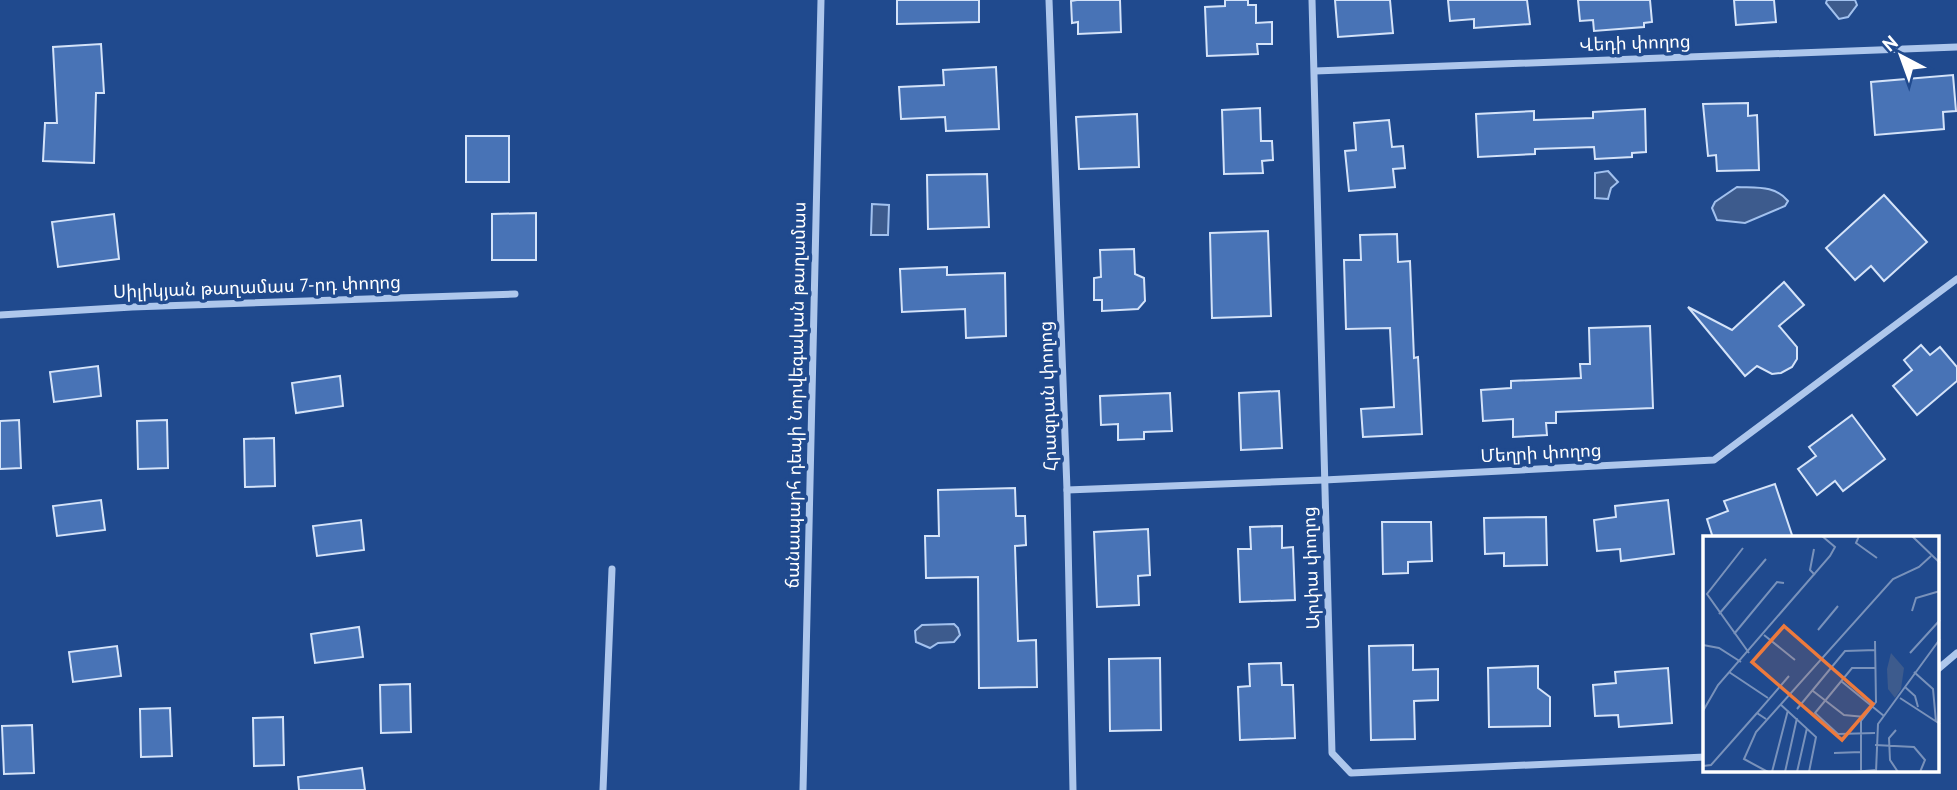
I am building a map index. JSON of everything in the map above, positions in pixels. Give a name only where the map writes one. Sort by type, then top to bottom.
[{"type":"street","name":"ճանապարհ դեպի Նորվեգական թաղամաս","points":[[803,790],[821,0]]},
{"type":"street","name":"Հրազդան փողոց","points":[[1049,0],[1068,490],[1073,790]]},
{"type":"street","name":"Արփա փողոց","points":[[1312,0],[1332,753],[1351,773],[1703,757]]},
{"type":"street","name":"Վեդի փողոց","points":[[1315,71],[1957,47]]},
{"type":"street","name":"Մեղրի փողոց","points":[[1068,490],[1714,460],[1957,279]]},
{"type":"street","name":"Սիլիկյան թաղամաս 7-րդ փողոց","points":[[0,315],[132,307],[515,294]]},
{"type":"street","points":[[603,790],[612,569]]},
{"type":"street","points":[[1940,667],[1957,653]]},
{"type":"water","points":[[1827,0],[1855,0],[1857,5],[1848,17],[1839,19],[1826,3]]},
{"type":"water","points":[[1608,171],[1618,182],[1611,188],[1608,199],[1595,198],[1595,173]]},
{"type":"water","points":[[1737,187],[1771,190],[1788,201],[1785,206],[1745,223],[1717,220],[1712,208],[1715,202]]},
{"type":"water","points":[[872,204],[889,205],[888,235],[871,235]]},
{"type":"water","points":[[954,624],[960,635],[954,642],[938,643],[930,648],[916,642],[915,631],[922,625]]},
{"type":"building","points":[[897,0],[979,0],[979,22],[897,24]]},
{"type":"building","points":[[1120,0],[1121,32],[1078,34],[1078,22],[1072,23],[1071,1]]},
{"type":"building","points":[[1225,0],[1248,0],[1248,5],[1256,5],[1256,23],[1272,22],[1272,44],[1257,44],[1258,54],[1207,56],[1205,7],[1225,6]]},
{"type":"building","points":[[1335,0],[1390,0],[1393,33],[1338,37]]},
{"type":"building","points":[[1448,0],[1527,0],[1530,24],[1474,28],[1474,19],[1450,21]]},
{"type":"building","points":[[1578,0],[1650,0],[1652,22],[1644,23],[1644,27],[1594,31],[1593,20],[1580,21]]},
{"type":"building","points":[[1734,0],[1774,0],[1776,22],[1736,25]]},
{"type":"building","points":[[101,44],[104,93],[96,93],[94,163],[43,161],[45,123],[57,123],[53,47]]},
{"type":"building","points":[[996,67],[999,129],[946,131],[945,117],[901,119],[899,87],[944,85],[943,70]]},
{"type":"building","points":[[1953,75],[1956,111],[1943,112],[1944,129],[1875,135],[1871,82]]},
{"type":"building","points":[[1748,103],[1748,116],[1757,115],[1759,170],[1717,171],[1716,155],[1708,156],[1703,104]]},
{"type":"building","points":[[1260,108],[1261,141],[1272,141],[1273,160],[1262,161],[1263,173],[1224,174],[1222,110]]},
{"type":"building","points":[[1645,109],[1646,152],[1632,153],[1632,157],[1595,159],[1594,147],[1535,149],[1535,154],[1478,157],[1476,114],[1534,111],[1534,120],[1593,118],[1593,112]]},
{"type":"building","points":[[1137,114],[1139,167],[1079,169],[1076,117]]},
{"type":"building","points":[[1389,120],[1392,147],[1403,146],[1405,168],[1393,169],[1395,187],[1349,191],[1345,151],[1356,150],[1354,123]]},
{"type":"building","points":[[466,136],[509,136],[509,182],[466,182]]},
{"type":"building","points":[[987,174],[989,227],[928,229],[927,175]]},
{"type":"building","points":[[1884,195],[1927,242],[1884,281],[1871,266],[1855,280],[1826,248]]},
{"type":"building","points":[[536,213],[536,260],[492,260],[492,214]]},
{"type":"building","points":[[114,214],[119,259],[58,267],[52,222]]},
{"type":"building","points":[[1268,231],[1271,316],[1212,318],[1210,233]]},
{"type":"building","points":[[1397,234],[1398,262],[1410,261],[1414,358],[1418,357],[1422,434],[1363,437],[1361,409],[1394,407],[1390,328],[1346,329],[1344,260],[1361,260],[1360,235]]},
{"type":"building","points":[[1134,249],[1135,274],[1144,278],[1145,301],[1138,309],[1102,311],[1102,300],[1094,300],[1094,278],[1101,277],[1100,250]]},
{"type":"building","points":[[947,267],[947,275],[1005,273],[1006,336],[966,338],[965,309],[902,312],[900,269]]},
{"type":"building","points":[[1784,282],[1804,305],[1779,326],[1797,347],[1797,359],[1792,367],[1781,373],[1772,374],[1757,366],[1745,376],[1688,307],[1732,330]]},
{"type":"building","points":[[1650,326],[1653,408],[1556,412],[1556,423],[1546,423],[1547,435],[1513,437],[1513,419],[1483,421],[1481,390],[1511,388],[1511,381],[1581,378],[1580,364],[1590,364],[1589,328]]},
{"type":"building","points":[[1921,345],[1930,355],[1940,347],[1957,367],[1957,381],[1917,415],[1893,386],[1912,370],[1904,360]]},
{"type":"building","points":[[98,366],[101,396],[54,402],[50,372]]},
{"type":"building","points":[[340,376],[343,406],[296,413],[292,383]]},
{"type":"building","points":[[1279,391],[1282,448],[1241,450],[1239,393]]},
{"type":"building","points":[[1170,393],[1172,431],[1144,432],[1144,439],[1118,440],[1118,424],[1101,425],[1100,396]]},
{"type":"building","points":[[1852,415],[1885,459],[1843,491],[1835,481],[1817,495],[1798,469],[1816,456],[1809,447]]},
{"type":"building","points":[[19,420],[21,468],[0,469],[0,421]]},
{"type":"building","points":[[167,420],[168,468],[138,469],[137,421]]},
{"type":"building","points":[[274,438],[275,486],[245,487],[244,439]]},
{"type":"building","points":[[1775,484],[1792,536],[1712,536],[1707,519],[1728,511],[1724,501]]},
{"type":"building","points":[[1015,488],[1016,516],[1025,516],[1026,545],[1015,546],[1018,641],[1036,640],[1037,687],[979,688],[978,577],[926,578],[925,536],[939,536],[938,490]]},
{"type":"building","points":[[101,500],[105,530],[57,536],[53,506]]},
{"type":"building","points":[[1668,500],[1674,554],[1621,561],[1620,549],[1597,551],[1594,520],[1616,517],[1615,506]]},
{"type":"building","points":[[1546,517],[1547,565],[1504,566],[1504,553],[1485,554],[1484,518]]},
{"type":"building","points":[[361,520],[364,550],[317,556],[313,526]]},
{"type":"building","points":[[1382,522],[1431,522],[1432,561],[1408,562],[1408,573],[1383,574]]},
{"type":"building","points":[[1282,526],[1282,548],[1293,547],[1295,600],[1240,602],[1238,549],[1251,549],[1250,527]]},
{"type":"building","points":[[1148,529],[1150,575],[1138,576],[1139,605],[1097,607],[1094,532]]},
{"type":"building","points":[[359,627],[363,657],[315,663],[311,634]]},
{"type":"building","points":[[1413,645],[1413,670],[1438,669],[1438,700],[1414,701],[1415,739],[1371,740],[1369,646]]},
{"type":"building","points":[[117,646],[121,676],[73,682],[69,652]]},
{"type":"building","points":[[1160,658],[1161,730],[1110,731],[1109,659]]},
{"type":"building","points":[[1281,663],[1282,685],[1293,685],[1295,738],[1240,740],[1238,687],[1250,686],[1249,664]]},
{"type":"building","points":[[1538,666],[1538,688],[1550,697],[1550,726],[1489,727],[1488,668]]},
{"type":"building","points":[[1668,668],[1672,723],[1619,727],[1618,715],[1595,716],[1593,685],[1616,683],[1615,672]]},
{"type":"building","points":[[410,684],[411,732],[381,733],[380,685]]},
{"type":"building","points":[[170,708],[172,756],[141,757],[140,709]]},
{"type":"building","points":[[283,717],[284,765],[254,766],[253,718]]},
{"type":"building","points":[[32,725],[34,773],[4,774],[2,726]]},
{"type":"building","points":[[362,768],[365,790],[299,790],[298,777]]}]
